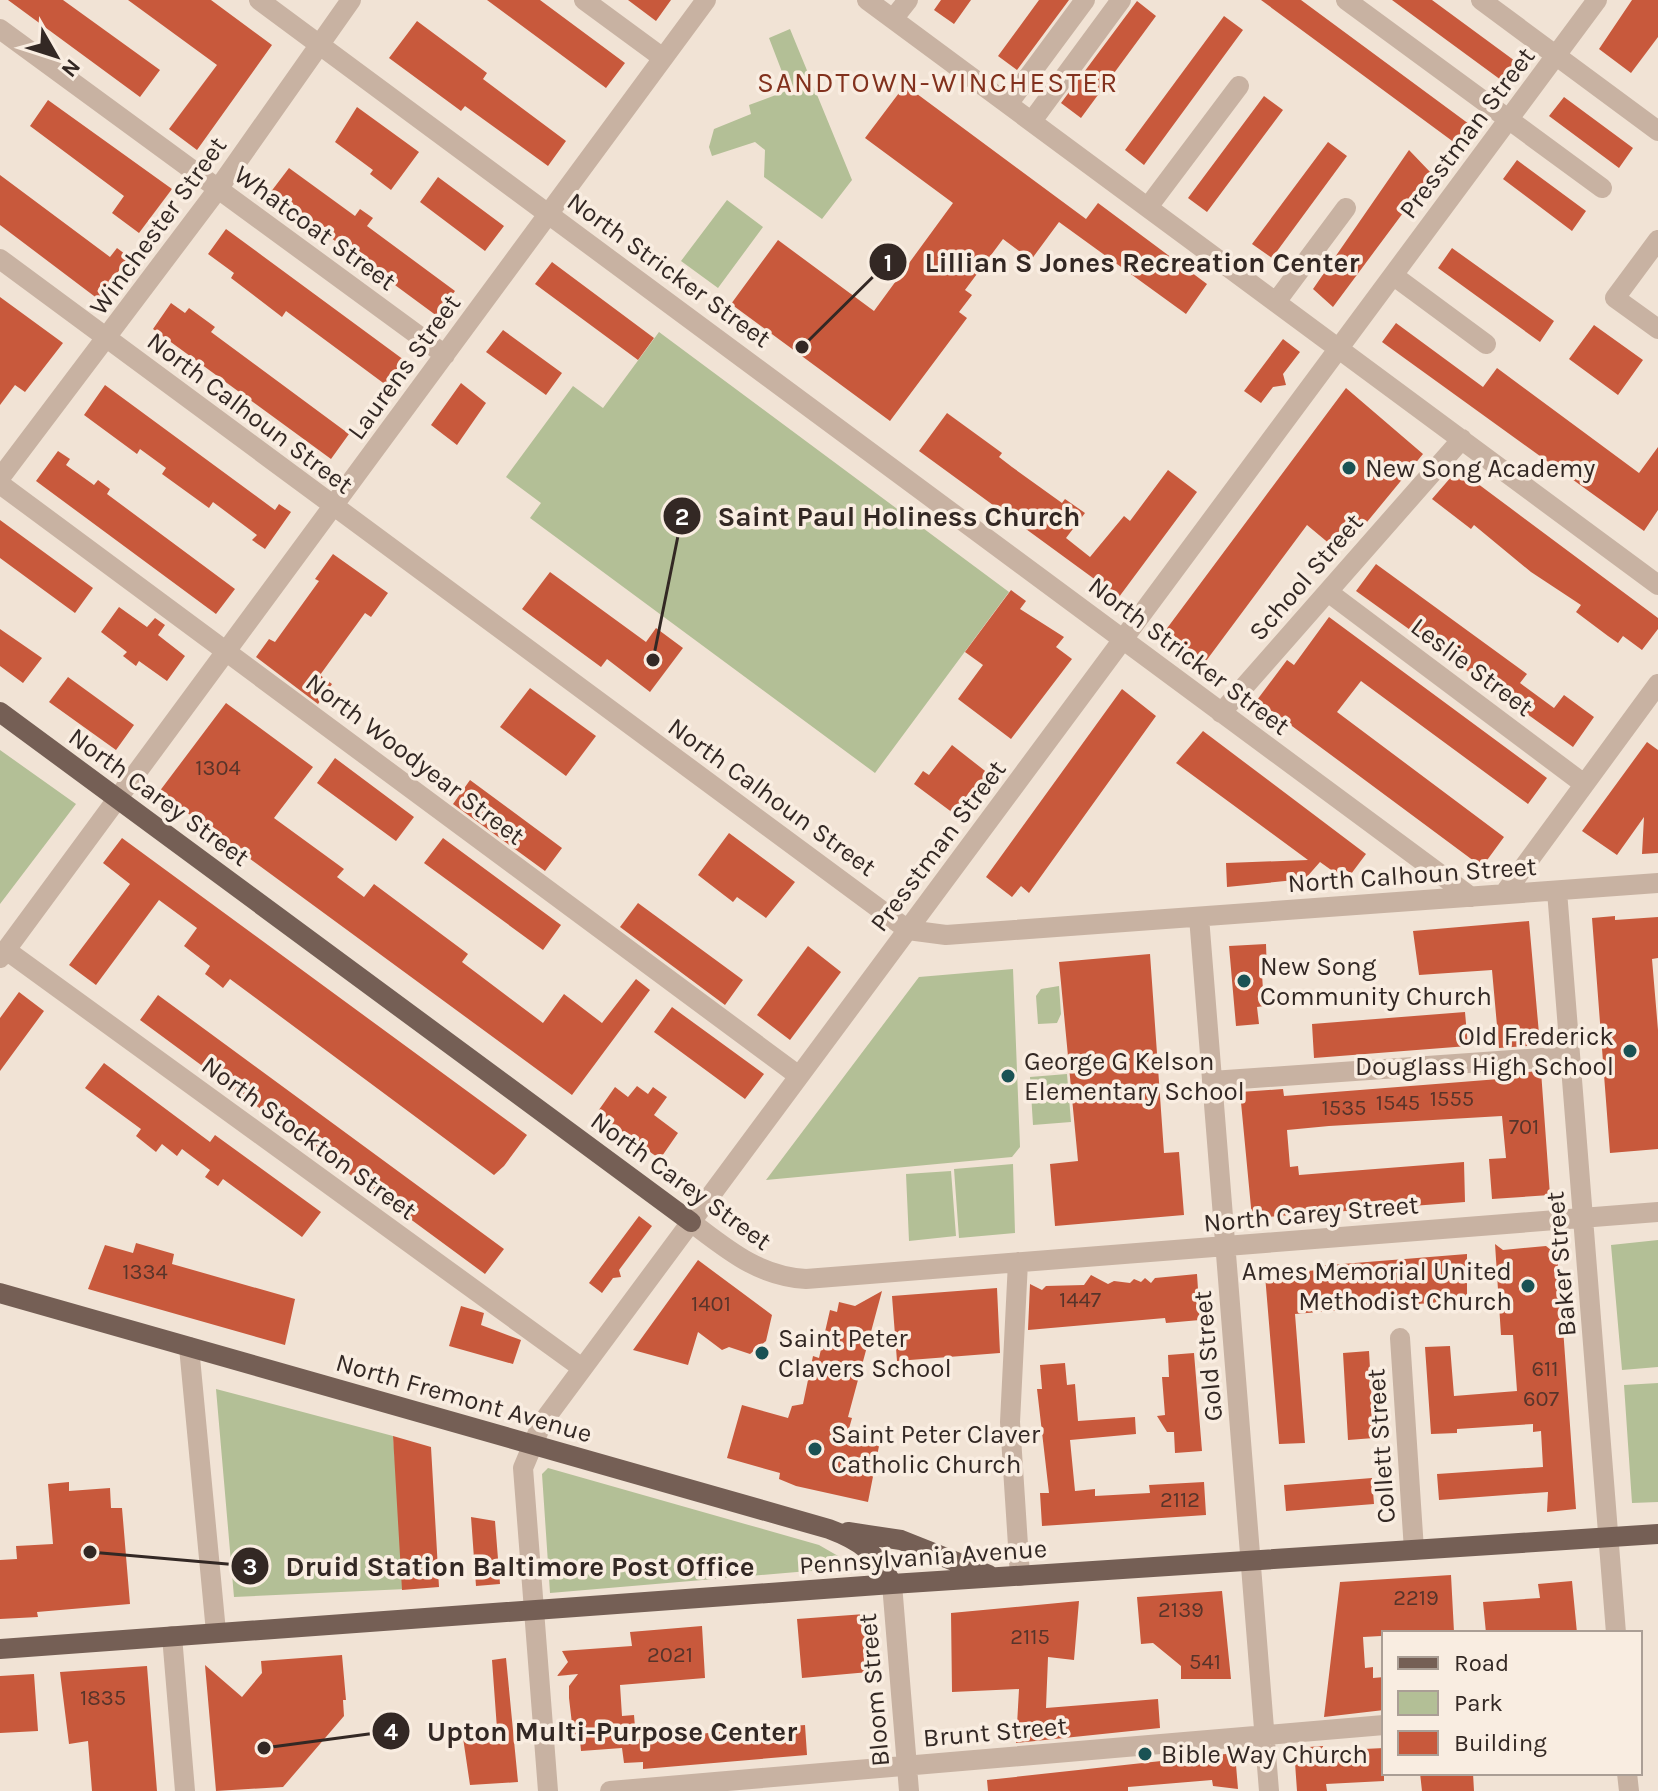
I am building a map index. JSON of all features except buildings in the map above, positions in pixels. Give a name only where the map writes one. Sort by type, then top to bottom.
[{"type":"main road","name":"North Carey Street","points":[[0,712],[691,1222]]},
{"type":"main road","name":"North Fremont Avenue","points":[[0,1293],[829,1529],[855,1539],[872,1550],[892,1584]]},
{"type":"main road","points":[[829,1529],[901,1540],[997,1578]]},
{"type":"main road","name":"Pennsylvania Avenue","points":[[0,1649],[892,1584],[1658,1534]]},
{"type":"street","name":"North Stricker Street","points":[[259,0],[1471,897]]},
{"type":"street","name":"Winchester Street","points":[[0,478],[218,189],[351,0]]},
{"type":"street","points":[[584,0],[663,58]]},
{"type":"street","name":"Laurens Street","points":[[3,954],[706,0]]},
{"type":"street","points":[[867,0],[1658,585]]},
{"type":"street","points":[[893,19],[908,0]]},
{"type":"street","points":[[1008,104],[1085,0]]},
{"type":"street","points":[[1032,121],[1121,0]]},
{"type":"street","points":[[1346,0],[1602,188]]},
{"type":"street","points":[[1481,0],[1658,131]]},
{"type":"street","name":"Presstman Street","points":[[548,1791],[523,1468],[531,1444],[582,1368],[1597,0]]},
{"type":"street","name":"Whatcoat Street","points":[[0,29],[445,355]]},
{"type":"street","points":[[1148,207],[1239,86]]},
{"type":"street","points":[[1276,302],[1346,208]]},
{"type":"street","points":[[1658,240],[1615,298],[1658,329]]},
{"type":"street","name":"North Calhoun Street","points":[[0,259],[908,930],[946,935],[1658,883]]},
{"type":"street","points":[[1394,276],[1486,344]]},
{"type":"street","name":"School Street","points":[[1221,713],[1462,439]]},
{"type":"street","name":"North Woodyear Street","points":[[0,484],[799,1076]]},
{"type":"street","name":"Leslie Street","points":[[1328,592],[1584,784]]},
{"type":"street","points":[[1504,894],[1658,684]]},
{"type":"street","name":"Baker Street","points":[[1557,891],[1616,1631]]},
{"type":"street","name":"Gold Street","points":[[1199,917],[1269,1791]]},
{"type":"street","name":"North Stockton Street","points":[[3,954],[582,1368]]},
{"type":"street","points":[[1212,1081],[1570,1056]]},
{"type":"street","name":"North Carey Street","points":[[691,1222],[747,1264],[782,1278],[806,1279],[1658,1212]]},
{"type":"street","points":[[1018,1262],[1010,1422],[1020,1576]]},
{"type":"street","name":"Collett Street","points":[[1400,1338],[1414,1550]]},
{"type":"street","points":[[189,1347],[216,1632]]},
{"type":"street","name":"Bloom Street","points":[[892,1584],[909,1791]]},
{"type":"street","points":[[172,1636],[185,1791]]},
{"type":"street","name":"Brunt Street","points":[[610,1791],[1382,1725]]},
{"type":"green space","points":[[790,29],[852,180],[822,219],[764,177],[765,150],[755,142],[712,156],[709,147],[714,129],[751,114],[749,105],[789,90],[769,38]]},
{"type":"green space","points":[[727,200],[763,227],[718,288],[681,261]]},
{"type":"green space","points":[[659,332],[1009,592],[875,773],[530,518],[541,503],[506,477],[573,386],[603,408]]},
{"type":"green space","points":[[0,750],[76,804],[0,904]]},
{"type":"green space","points":[[1013,969],[1020,1147],[1012,1157],[766,1180],[919,977]]},
{"type":"green space","points":[[1059,986],[1061,1014],[1057,1023],[1038,1024],[1036,996],[1041,989]]},
{"type":"green space","points":[[1067,1074],[1071,1122],[1033,1125],[1030,1077]]},
{"type":"green space","points":[[1013,1164],[1015,1233],[959,1238],[954,1169]]},
{"type":"green space","points":[[951,1171],[956,1236],[909,1241],[906,1174]]},
{"type":"green space","points":[[1658,1240],[1658,1367],[1622,1370],[1611,1245]]},
{"type":"green space","points":[[1658,1383],[1658,1502],[1632,1503],[1624,1385]]},
{"type":"green space","points":[[216,1389],[393,1436],[406,1589],[234,1597]]},
{"type":"green space","points":[[548,1468],[819,1545],[845,1560],[832,1569],[550,1593],[542,1474]]},
{"type":"place","name":"Lillian S Jones Recreation Center","points":[[802,347]]},
{"type":"place","name":"New Song Academy","points":[[1349,468]]},
{"type":"place","name":"Saint Paul Holiness Church","points":[[653,660]]},
{"type":"place","name":"New Song Community Church","points":[[1244,981]]},
{"type":"place","name":"Old Frederick Douglass High School","points":[[1630,1051]]},
{"type":"place","name":"George G Kelson Elementary School","points":[[1008,1076]]},
{"type":"place","name":"Ames Memorial United Methodist Church","points":[[1528,1286]]},
{"type":"place","name":"Saint Peter Clavers School","points":[[762,1353]]},
{"type":"place","name":"Saint Peter Claver Catholic Church","points":[[815,1449]]},
{"type":"place","name":"Druid Station Baltimore Post Office","points":[[90,1552]]},
{"type":"place","name":"Upton Multi-Purpose Center","points":[[264,1748]]},
{"type":"place","name":"Bible Way Church","points":[[1145,1754]]},
{"type":"district","name":"SANDTOWN-WINCHESTER","points":[[938,82]]}]
